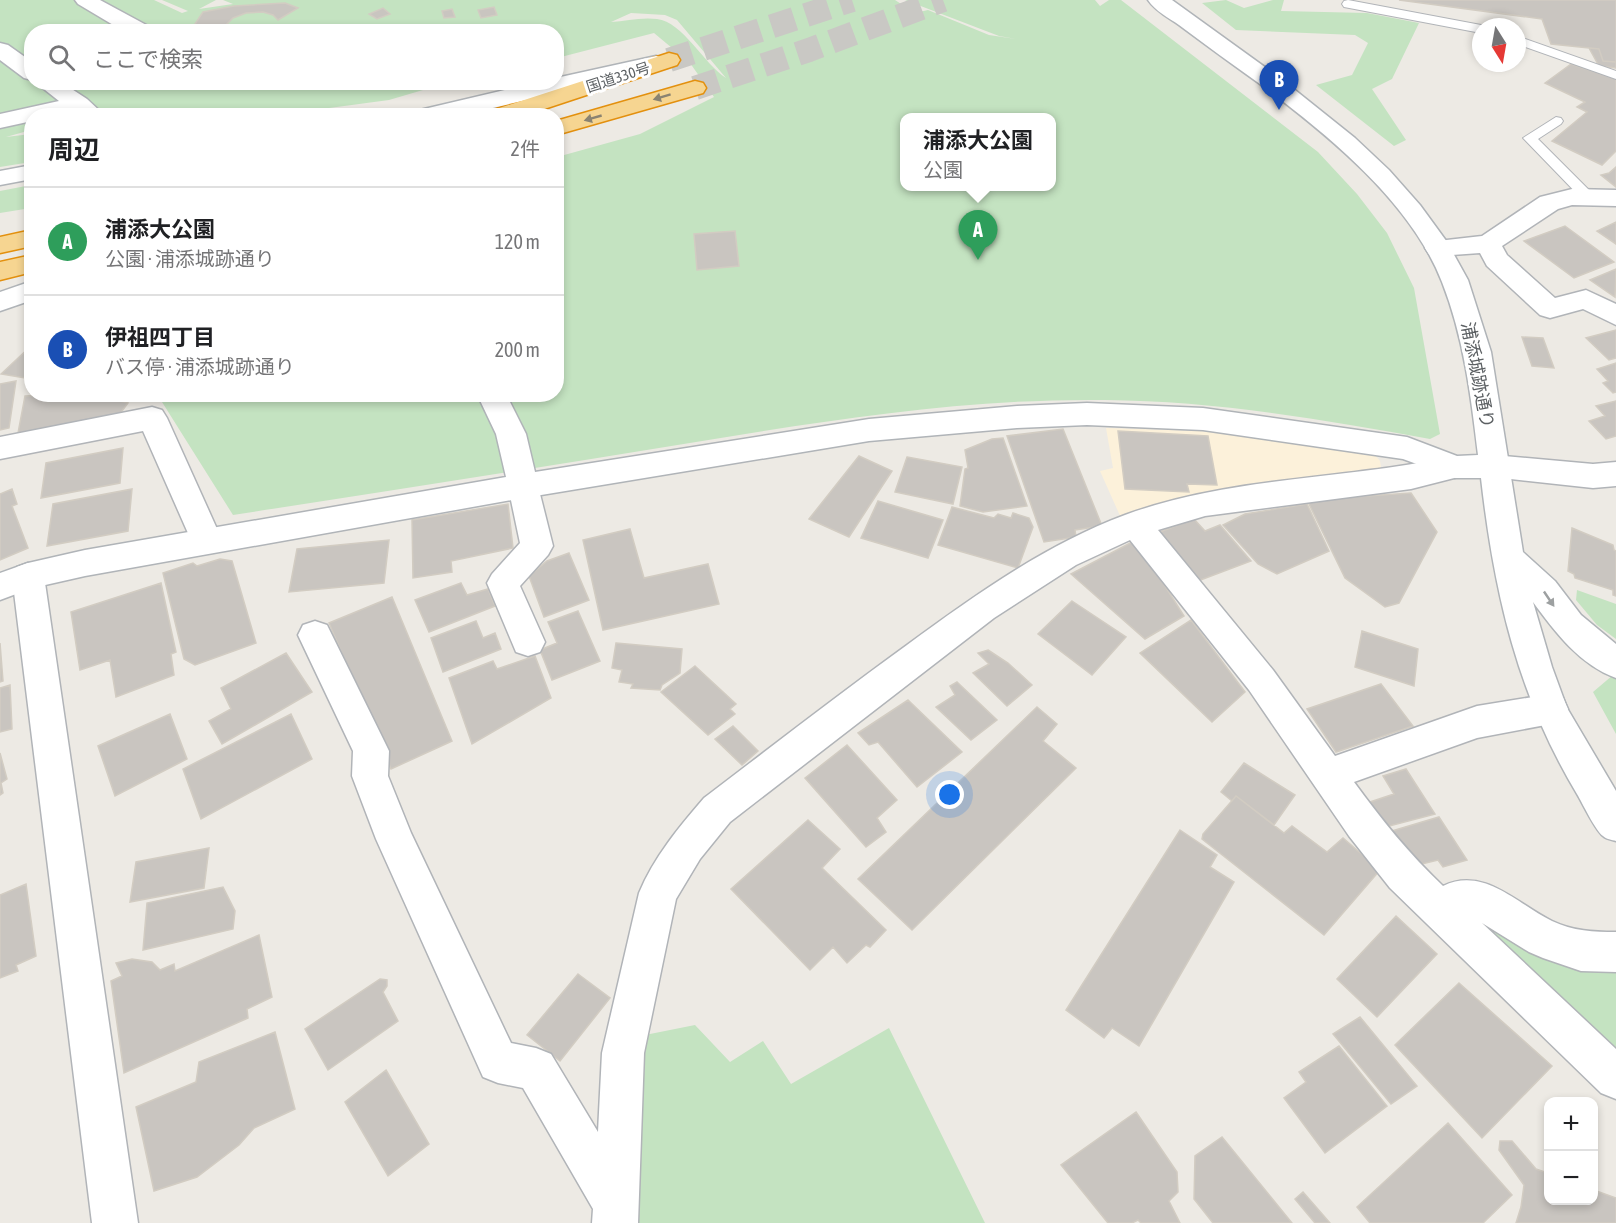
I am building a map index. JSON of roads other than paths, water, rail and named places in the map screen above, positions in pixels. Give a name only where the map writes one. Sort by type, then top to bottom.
[{"type":"highway","name":"国道330号","points":[[522,108],[669,60]]},
{"type":"highway","name":"国道330号","points":[[564,126],[695,88]]},
{"type":"highway","points":[[0,245],[24,240]]},
{"type":"highway","points":[[0,271],[24,266]]},
{"type":"street","points":[[85,0],[128,24]]},
{"type":"street","name":"浦添城跡通り","points":[[1158,0],[1325,124],[1397,193],[1438,248],[1454,278],[1474,341],[1509,558],[1528,650],[1551,709],[1579,763],[1616,824]]},
{"type":"street","points":[[0,50],[24,67]]},
{"type":"street","points":[[564,83],[669,60]]},
{"type":"street","points":[[57,90],[83,108]]},
{"type":"street","points":[[461,108],[537,90]]},
{"type":"street","points":[[0,121],[24,118]]},
{"type":"street","points":[[0,178],[24,174]]},
{"type":"street","points":[[1438,248],[1488,244],[1549,203],[1572,197],[1616,198]]},
{"type":"street","points":[[1488,244],[1496,260],[1550,309],[1586,299],[1616,316]]},
{"type":"street","points":[[0,302],[24,293]]},
{"type":"street","points":[[496,402],[511,434],[537,546],[503,583],[528,642]]},
{"type":"street","points":[[115,1223],[14,581],[85,562],[523,486],[869,430],[1017,417],[1087,414],[1203,419],[1407,448],[1455,467]]},
{"type":"street","points":[[0,448],[152,418],[206,540]]},
{"type":"street","points":[[615,1213],[623,1053],[658,893],[687,846],[717,810],[982,608],[1065,556],[1135,524],[1205,504],[1411,477],[1455,467],[1493,466],[1593,476],[1616,474]]},
{"type":"street","points":[[1135,524],[1260,680],[1362,824],[1390,858],[1616,1078]]},
{"type":"street","points":[[1509,558],[1543,590],[1569,625],[1592,646],[1616,663]]},
{"type":"street","points":[[315,635],[371,751],[370,776],[395,840],[498,1062],[536,1069],[615,1213]]},
{"type":"street","points":[[1328,775],[1478,722],[1551,709]]},
{"type":"street","points":[[1440,909],[1458,898],[1477,898],[1543,938],[1581,951],[1616,952]]},
{"type":"lane","points":[[1348,4],[1472,27]]},
{"type":"lane","points":[[1526,43],[1616,75]]},
{"type":"lane","points":[[1556,122],[1530,138],[1590,199]]},
{"type":"tunnel","points":[[669,60],[852,0]]},
{"type":"tunnel","points":[[695,88],[809,50],[943,0]]},
{"type":"place","name":"伊祖四丁目","points":[[1279,110]]},
{"type":"place","name":"浦添大公園","points":[[978,260]]}]
